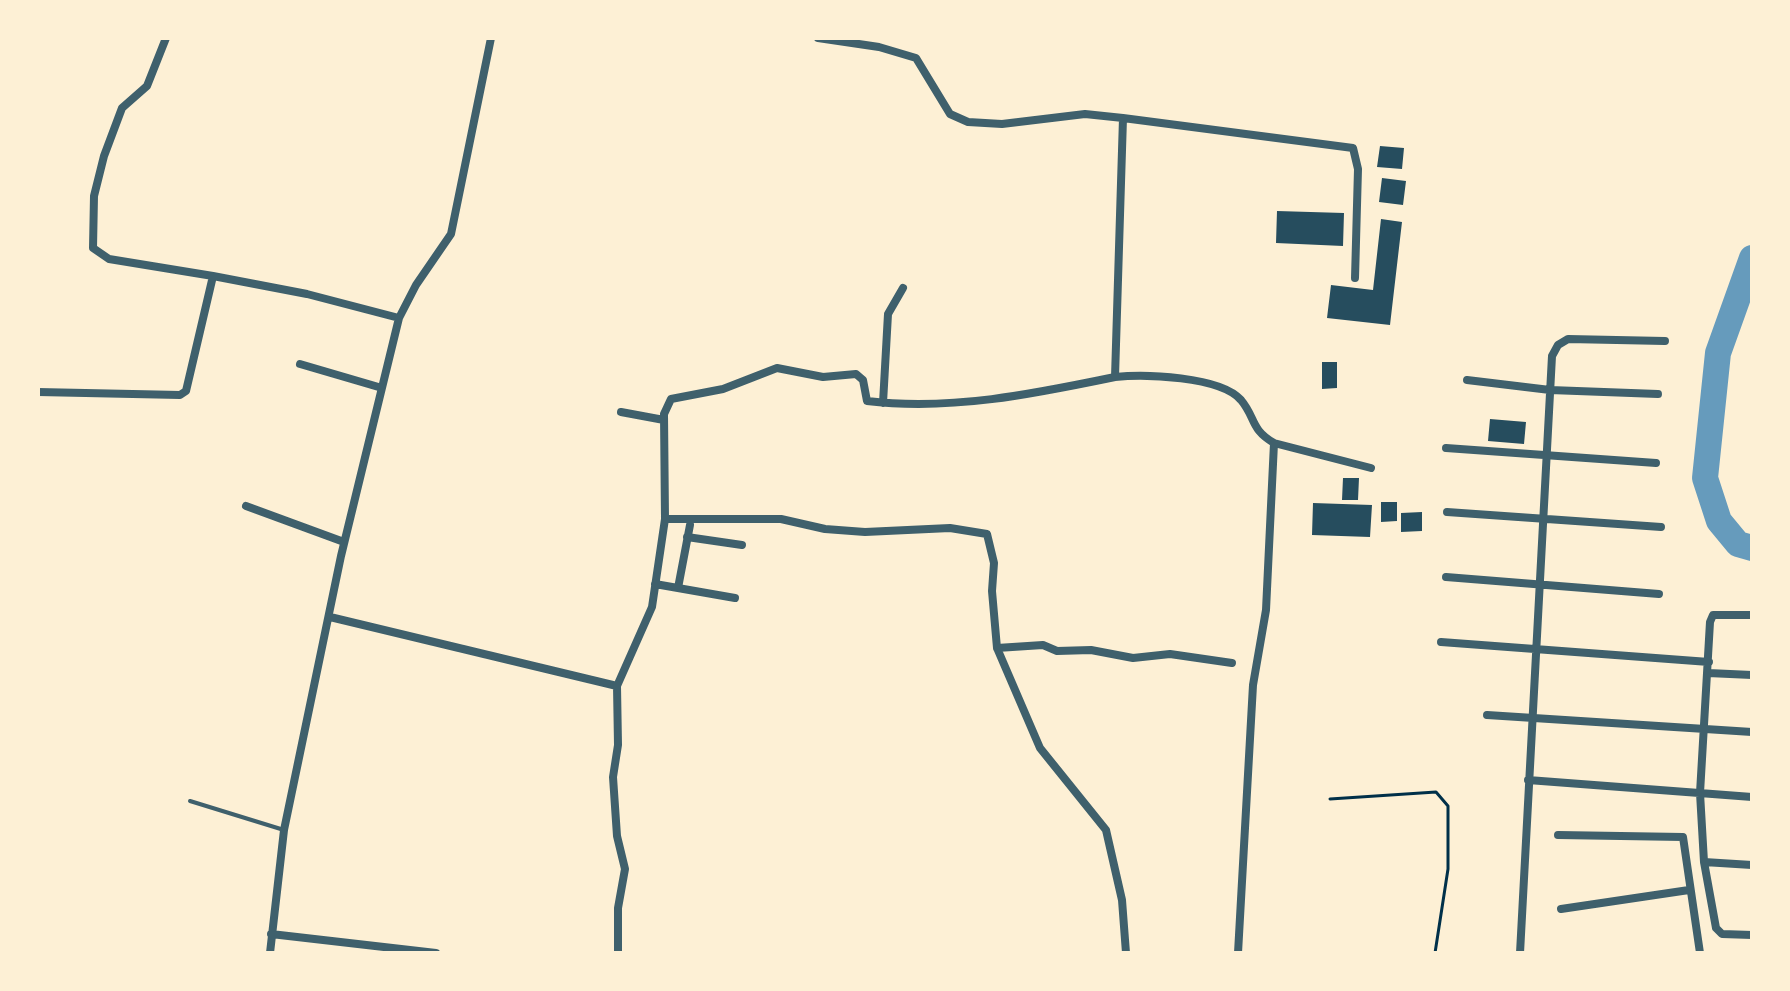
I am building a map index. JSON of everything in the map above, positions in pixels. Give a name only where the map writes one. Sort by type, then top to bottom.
[{"type":"street","points":[[166,38],[147,86],[122,108],[104,156],[94,196],[93,248],[109,259],[307,294],[399,318]]},
{"type":"street","points":[[270,953],[284,830],[344,542],[399,318],[416,285],[451,234],[491,38]]},
{"type":"street","points":[[818,38],[879,47],[916,58],[950,114],[968,122],[1002,124],[1085,114],[1353,148],[1358,169],[1355,278]]},
{"type":"street","points":[[1115,377],[1123,118]]},
{"type":"street","points":[[38,392],[180,395],[186,391],[213,276]]},
{"type":"street","points":[[883,403],[888,314],[903,288]]},
{"type":"street","points":[[1520,953],[1530,719],[1552,356],[1558,345],[1568,339],[1665,341]]},
{"type":"street","points":[[300,364],[382,388]]},
{"type":"street","points":[[618,953],[618,908],[625,869],[617,836],[613,777],[618,745],[617,686],[652,607],[665,519],[664,420],[666,407],[678,395],[718,391],[777,368],[806,376],[856,374],[863,380],[866,400],[883,403],[991,400],[1115,377],[1168,376],[1232,393],[1242,402],[1259,434],[1274,443],[1371,468]]},
{"type":"street","points":[[1467,380],[1550,390],[1658,394]]},
{"type":"street","points":[[621,412],[664,420]]},
{"type":"street","points":[[1238,953],[1253,685],[1266,610],[1274,443]]},
{"type":"street","points":[[1446,448],[1656,463]]},
{"type":"street","points":[[246,506],[344,542]]},
{"type":"street","points":[[1447,512],[1661,527]]},
{"type":"street","points":[[665,519],[781,519],[825,529],[865,532],[950,528],[987,534],[994,563],[992,591],[997,648],[1040,748],[1106,830],[1122,900],[1126,953]]},
{"type":"street","points":[[678,588],[690,525]]},
{"type":"street","points":[[687,537],[742,545]]},
{"type":"street","points":[[1446,577],[1539,582],[1659,594]]},
{"type":"street","points":[[655,584],[735,598]]},
{"type":"street","points":[[1752,615],[1713,615],[1700,793],[1704,862],[1718,932],[1752,935]]},
{"type":"street","points":[[330,617],[617,686]]},
{"type":"street","points":[[1441,642],[1709,662]]},
{"type":"street","points":[[997,648],[1043,645],[1057,651],[1091,650],[1133,658],[1170,654],[1232,663]]},
{"type":"street","points":[[1708,673],[1752,675]]},
{"type":"street","points":[[1487,715],[1752,732]]},
{"type":"street","points":[[1528,780],[1752,797]]},
{"type":"street","points":[[1558,835],[1683,837],[1700,953]]},
{"type":"street","points":[[1704,862],[1752,865]]},
{"type":"street","points":[[1561,909],[1689,890]]},
{"type":"street","points":[[271,934],[436,953]]},
{"type":"lane","points":[[190,801],[284,830]]},
{"type":"path","points":[[1330,799],[1436,792],[1444,797],[1448,806],[1448,869],[1435,953]]},
{"type":"building","points":[[1380,146],[1404,148],[1402,169],[1377,167]]},
{"type":"building","points":[[1382,178],[1406,181],[1403,205],[1379,202]]},
{"type":"building","points":[[1277,211],[1344,213],[1343,246],[1276,243]]},
{"type":"building","points":[[1381,219],[1402,222],[1390,325],[1327,318],[1331,285],[1373,290]]},
{"type":"building","points":[[1322,362],[1337,362],[1337,388],[1322,389]]},
{"type":"building","points":[[1490,419],[1526,422],[1524,444],[1488,441]]},
{"type":"building","points":[[1343,478],[1359,478],[1358,500],[1342,500]]},
{"type":"building","points":[[1381,502],[1397,502],[1397,521],[1381,522]]},
{"type":"building","points":[[1313,503],[1372,505],[1370,537],[1312,535]]},
{"type":"building","points":[[1422,512],[1422,531],[1401,532],[1401,513]]},
{"type":"waterway","points":[[1752,258],[1718,353],[1705,478],[1719,521],[1738,544],[1752,548]]}]
